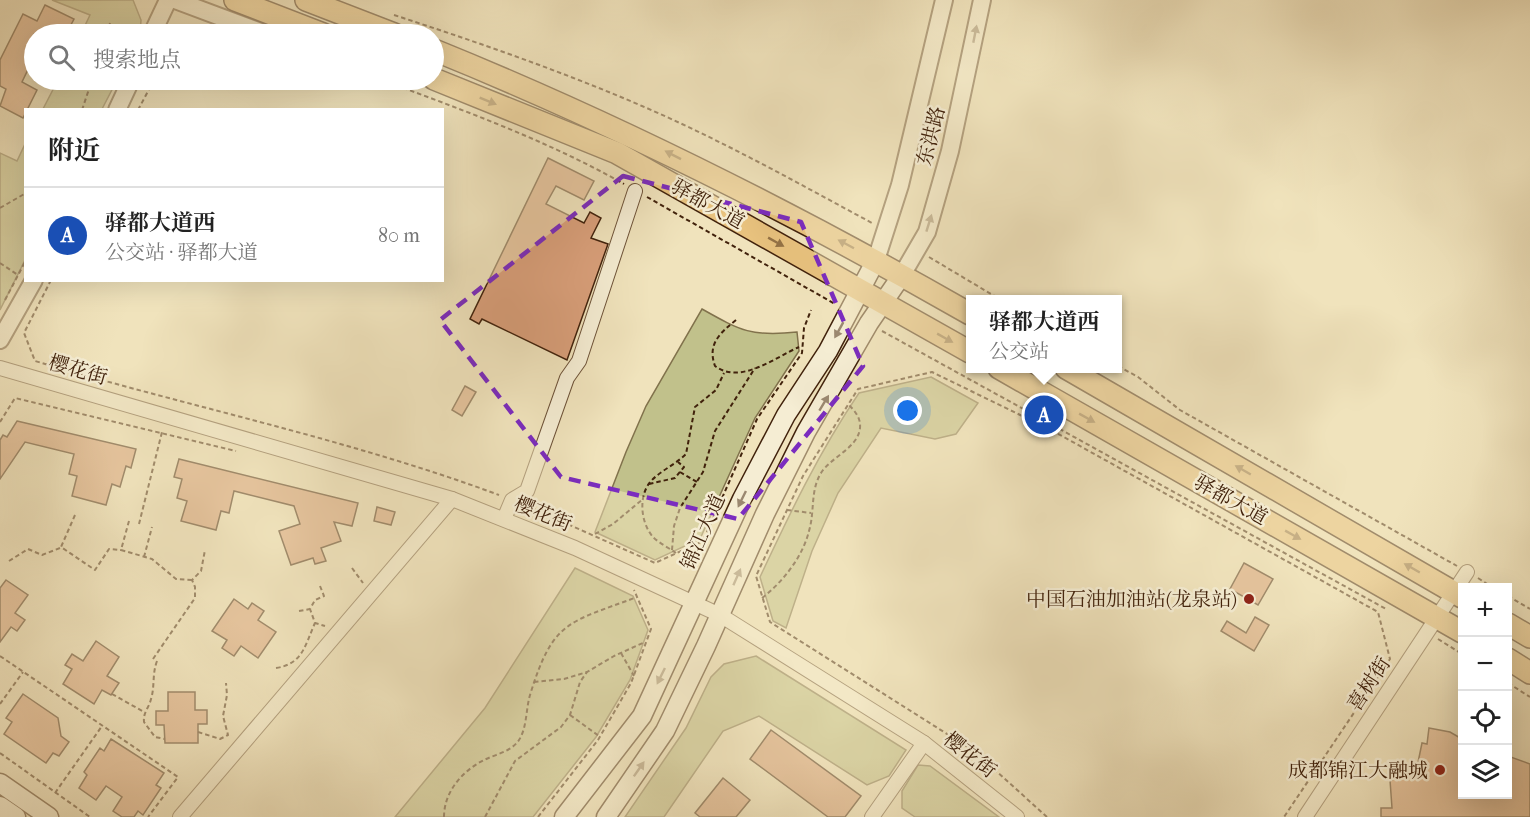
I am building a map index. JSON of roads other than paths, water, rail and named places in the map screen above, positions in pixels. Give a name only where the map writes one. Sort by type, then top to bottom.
[{"type":"main road","points":[[235,0],[297,24]]},
{"type":"main road","points":[[306,0],[393,24]]},
{"type":"main road","name":"驿都大道","points":[[444,54],[633,135],[876,260],[966,312]]},
{"type":"main road","name":"驿都大道","points":[[444,83],[617,153],[966,350]]},
{"type":"main road","name":"锦江大道","points":[[564,817],[642,716],[742,499],[786,415],[828,351],[876,260]]},
{"type":"main road","points":[[606,817],[665,731],[765,514],[806,432],[869,323],[902,275]]},
{"type":"main road","name":"驿都大道","points":[[1006,373],[1432,624],[1458,631]]},
{"type":"main road","name":"驿都大道","points":[[1073,373],[1458,594]]},
{"type":"main road","points":[[1512,626],[1530,637]]},
{"type":"main road","points":[[1512,662],[1530,674]]},
{"type":"main road","points":[[0,783],[49,817]]},
{"type":"main road","points":[[0,806],[16,817]]},
{"type":"street","points":[[157,24],[168,0]]},
{"type":"street","points":[[175,0],[239,24]]},
{"type":"street","name":"东洪路","points":[[876,260],[900,185],[944,0]]},
{"type":"street","name":"东洪路","points":[[902,275],[927,232],[950,151],[982,0]]},
{"type":"street","points":[[118,108],[126,90]]},
{"type":"street","points":[[504,519],[512,500],[527,491],[567,378],[579,361],[635,191]]},
{"type":"street","points":[[0,340],[24,282]]},
{"type":"street","name":"樱花街","points":[[0,368],[452,499],[696,602],[924,743],[1017,817]]},
{"type":"street","points":[[180,817],[452,499]]},
{"type":"street","name":"喜树街","points":[[1462,583],[1467,572]]},
{"type":"street","name":"喜树街","points":[[1309,815],[1432,624],[1458,594]]},
{"type":"street","points":[[872,817],[924,743]]},
{"type":"place","name":"驿都大道西","points":[[1044,415]]},
{"type":"place","name":"中国石油加油站(龙泉站)","points":[[1249,599]]},
{"type":"place","name":"成都锦江大融城","points":[[1440,770]]}]
